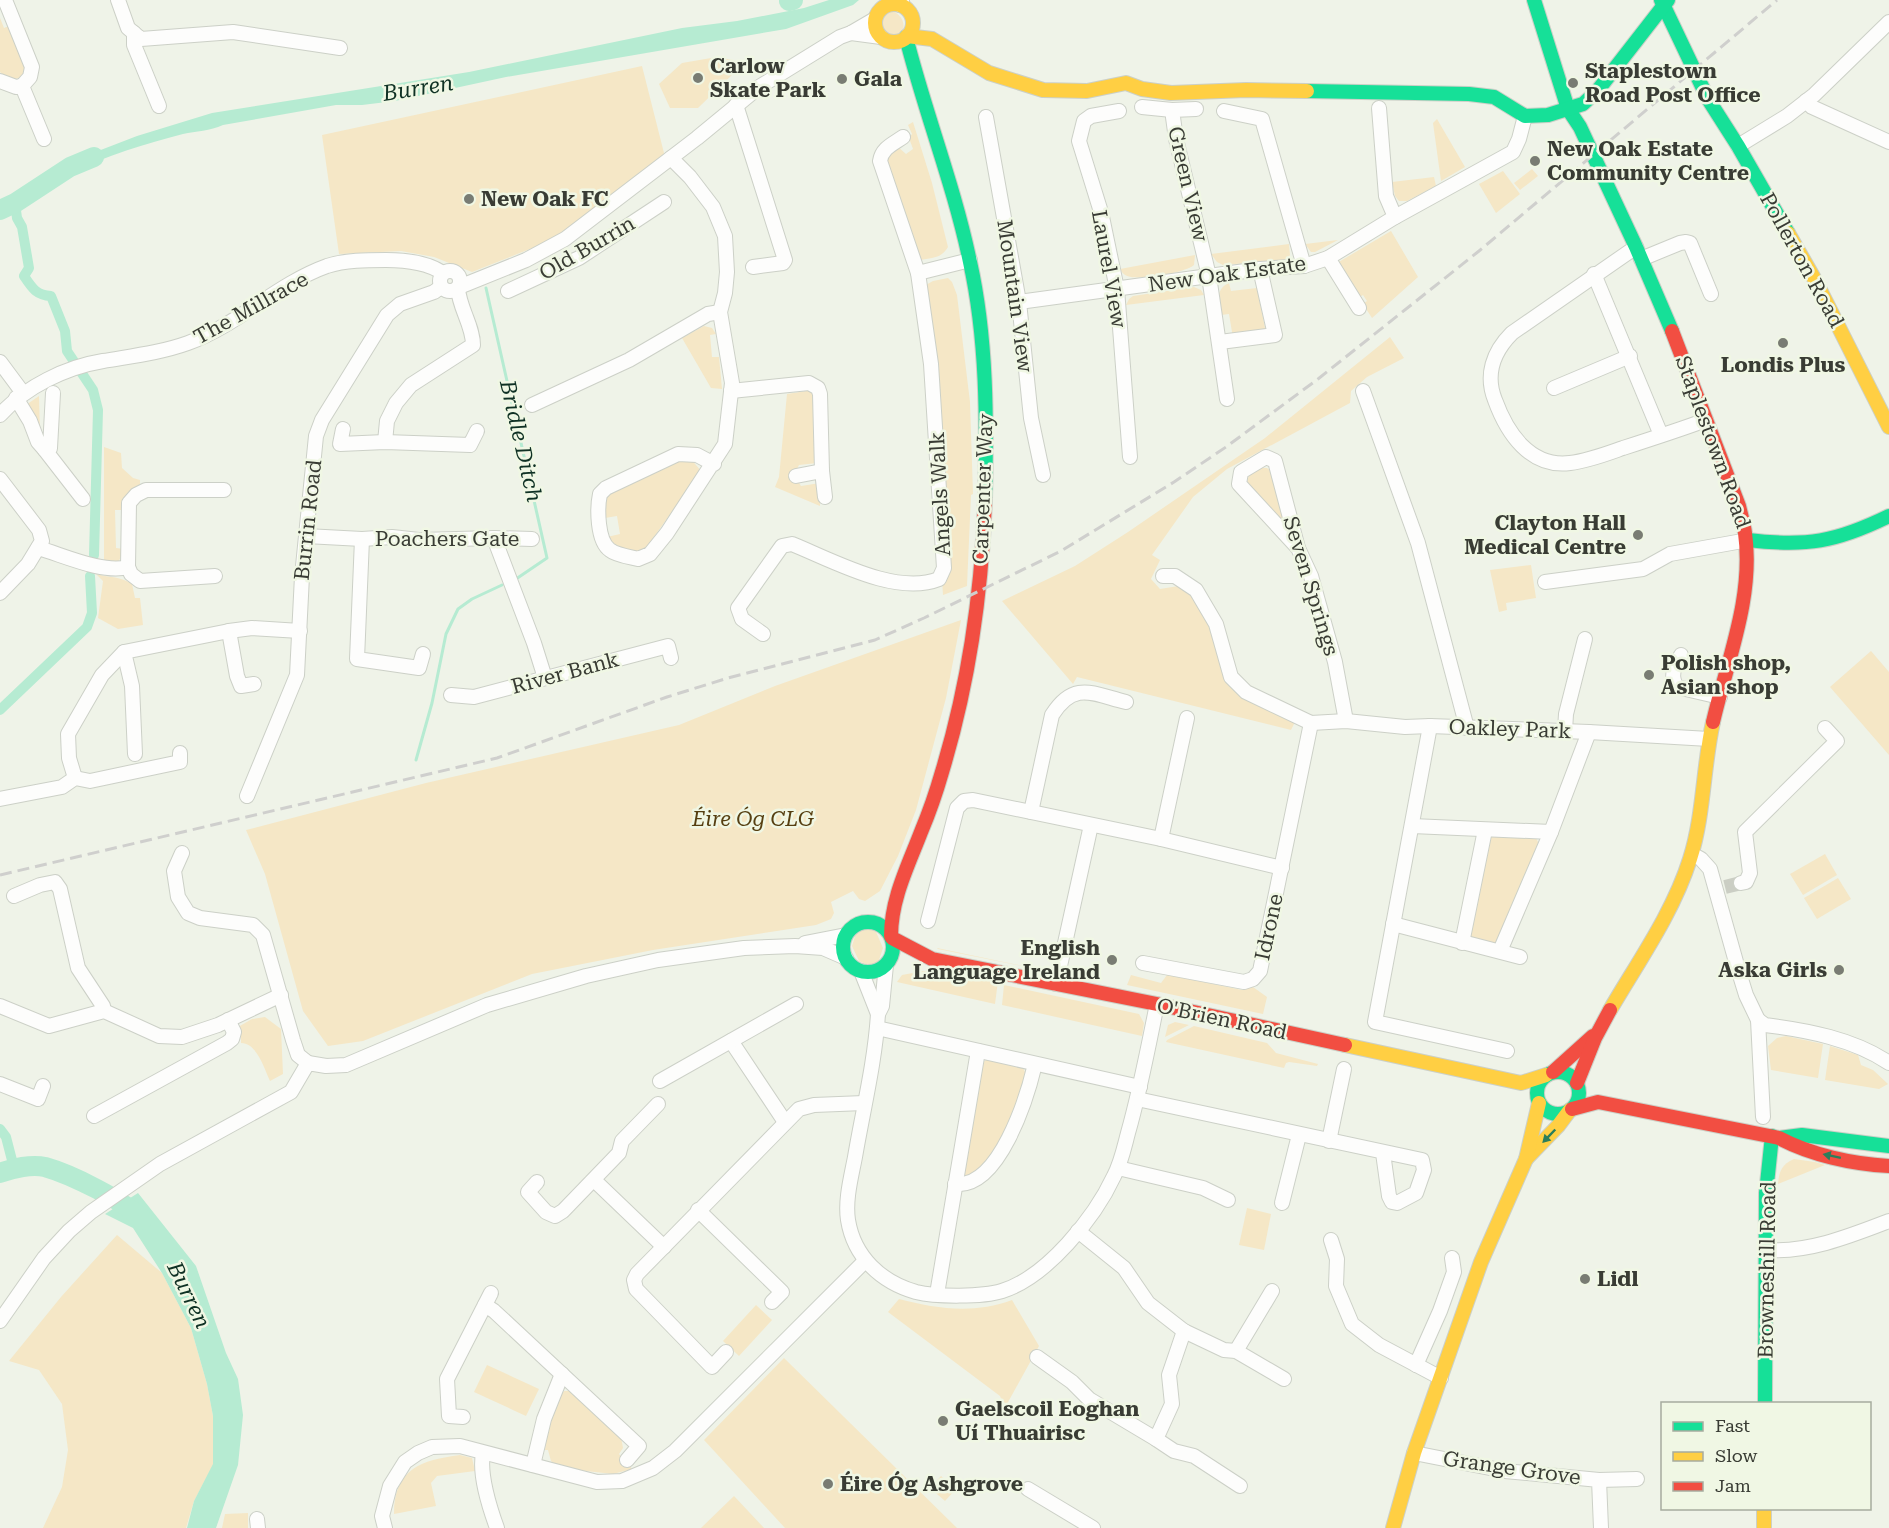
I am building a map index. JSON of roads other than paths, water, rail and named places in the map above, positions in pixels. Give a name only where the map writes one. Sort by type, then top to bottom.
[{"type":"street","points":[[0,81],[16,87],[22,86],[30,77],[32,67],[5,0]]},
{"type":"street","points":[[118,0],[128,28],[141,39],[233,32],[340,48]]},
{"type":"street","name":"Staplestown Road","points":[[1534,0],[1568,109],[1580,127],[1677,343],[1743,515],[1748,540],[1742,609],[1709,739],[1698,829],[1692,854],[1682,881],[1652,939],[1600,1029],[1577,1084]]},
{"type":"street","points":[[385,442],[387,421],[396,403],[411,385],[473,345],[473,337],[453,285],[481,279],[526,260],[565,239],[736,105],[783,71],[840,37],[851,33],[885,6],[909,12],[932,39],[990,73],[1043,90],[1087,91],[1126,83],[1171,93],[1246,90],[1469,94],[1494,97],[1525,116],[1548,115],[1583,104],[1599,90],[1664,2]]},
{"type":"street","name":"Pollerton Road","points":[[1664,2],[1708,99],[1738,146],[1815,280],[1889,427]]},
{"type":"street","name":"Carpenter Way","points":[[885,6],[875,27],[897,38],[914,71],[955,203],[970,260],[981,334],[987,448],[985,510],[977,607],[969,662],[949,749],[921,836],[893,904],[891,937]]},
{"type":"street","points":[[897,38],[911,30],[912,18]]},
{"type":"street","points":[[1738,146],[1787,116],[1806,101],[1889,22]]},
{"type":"street","points":[[134,33],[134,45],[159,106]]},
{"type":"street","points":[[851,33],[932,39]]},
{"type":"street","points":[[22,86],[44,139]]},
{"type":"street","points":[[1806,101],[1812,107],[1889,142]]},
{"type":"street","points":[[736,105],[785,260],[783,263],[753,267]]},
{"type":"street","name":"Green View","points":[[1142,107],[1172,110],[1196,109]]},
{"type":"street","points":[[1379,108],[1386,196],[1395,217]]},
{"type":"street","name":"Green View","points":[[1172,110],[1176,139],[1209,276],[1227,399]]},
{"type":"street","name":"Laurel View","points":[[1119,111],[1091,116],[1084,121],[1079,141],[1101,212],[1117,289],[1130,458]]},
{"type":"street","points":[[1224,111],[1262,118],[1304,266]]},
{"type":"street","name":"New Oak Estate","points":[[1019,302],[1260,269],[1304,266],[1328,258],[1395,217],[1513,152],[1520,139],[1525,116]]},
{"type":"street","name":"Mountain View","points":[[986,117],[1019,302],[1031,418],[1043,475]]},
{"type":"street","name":"Angels Walk","points":[[763,634],[742,620],[738,609],[782,546],[792,544],[886,581],[908,585],[927,584],[939,579],[944,568],[930,364],[918,273],[880,161],[881,154],[903,137]]},
{"type":"street","points":[[671,158],[690,177],[713,207],[725,236],[728,272],[720,312],[732,383],[725,444],[714,464],[667,533],[650,554],[638,559],[610,551],[603,541],[599,521],[600,494],[606,488],[678,454],[697,455],[714,464]]},
{"type":"street","name":"Old Burrin","points":[[508,291],[579,258],[664,202]]},
{"type":"street","points":[[565,239],[579,258]]},
{"type":"street","points":[[1706,420],[1585,460],[1570,463],[1547,461],[1537,457],[1517,442],[1494,399],[1491,368],[1495,354],[1512,333],[1594,274],[1638,253],[1680,243],[1690,243],[1712,294]]},
{"type":"street","points":[[1328,258],[1359,308]]},
{"type":"street","points":[[918,273],[970,260]]},
{"type":"street","name":"The Millrace","points":[[0,415],[20,396],[79,367],[149,354],[188,343],[227,324],[294,281],[338,263],[405,261],[426,266],[453,285]]},
{"type":"street","points":[[1220,342],[1275,335],[1260,269]]},
{"type":"street","points":[[1594,274],[1661,435]]},
{"type":"street","name":"Burrin Road","points":[[246,796],[297,675],[306,536],[316,436],[322,420],[387,315],[400,304],[453,285]]},
{"type":"street","points":[[532,405],[629,360],[708,314],[720,312]]},
{"type":"street","points":[[1554,388],[1630,356]]},
{"type":"street","points":[[0,362],[20,396],[38,442],[83,499]]},
{"type":"street","points":[[731,391],[809,383],[818,388],[825,497]]},
{"type":"street","points":[[1363,391],[1418,543],[1467,728]]},
{"type":"street","points":[[45,450],[50,448],[53,393]]},
{"type":"street","points":[[343,429],[340,444],[385,442],[470,445],[477,431]]},
{"type":"street","name":"Seven Springs","points":[[1298,549],[1239,484],[1242,472],[1266,457],[1275,461],[1298,549],[1311,576],[1352,722]]},
{"type":"street","points":[[796,476],[822,471]]},
{"type":"street","points":[[0,479],[39,530],[42,541],[28,564],[0,593]]},
{"type":"street","points":[[214,576],[140,580],[131,574],[128,567],[129,503],[136,495],[146,490],[224,490]]},
{"type":"street","points":[[1545,582],[1643,569],[1670,554],[1748,540],[1782,544],[1819,544],[1852,534],[1889,516]]},
{"type":"street","name":"Poachers Gate","points":[[306,536],[392,537],[419,540],[532,539]]},
{"type":"street","name":"Poachers Gate","points":[[362,538],[357,659],[419,668],[423,654]]},
{"type":"street","points":[[494,538],[545,678]]},
{"type":"street","points":[[38,548],[99,566],[119,570],[128,567]]},
{"type":"street","points":[[1163,576],[1175,576],[1196,590],[1216,624],[1231,677],[1246,692],[1311,723],[1352,722]]},
{"type":"street","points":[[75,778],[69,758],[68,734],[102,675],[124,652],[252,628],[300,631]]},
{"type":"street","points":[[229,631],[241,686],[254,684]]},
{"type":"street","points":[[1565,731],[1566,714],[1585,639]]},
{"type":"street","name":"River Bank","points":[[451,694],[474,697],[668,646],[671,658]]},
{"type":"street","points":[[120,746],[135,748],[132,686],[124,652]]},
{"type":"street","points":[[1680,655],[1672,674],[1677,687],[1720,698]]},
{"type":"street","points":[[1030,812],[1052,715],[1061,702],[1069,695],[1084,691],[1126,702]]},
{"type":"street","points":[[1161,839],[1188,718]]},
{"type":"street","name":"Oakley Park","points":[[1352,722],[1405,727],[1565,731],[1709,739]]},
{"type":"street","name":"Idrone","points":[[1143,963],[1244,982],[1253,979],[1260,971],[1311,723]]},
{"type":"street","name":"Oakley Park","points":[[1430,726],[1374,1022],[1507,1051]]},
{"type":"street","points":[[1741,883],[1746,882],[1750,873],[1745,831],[1837,741],[1826,728]]},
{"type":"street","name":"Oakley Park","points":[[1500,951],[1551,832],[1589,732]]},
{"type":"street","points":[[0,799],[62,787],[75,778],[90,781],[180,762],[180,753]]},
{"type":"street","name":"Idrone","points":[[928,921],[957,808],[963,801],[973,800],[1161,839],[1282,868]]},
{"type":"street","points":[[1056,984],[1091,825]]},
{"type":"street","points":[[1412,826],[1551,832]]},
{"type":"street","points":[[1462,943],[1485,830]]},
{"type":"street","points":[[182,853],[174,871],[178,897],[188,914],[200,918],[254,925],[263,935],[298,1054],[308,1063],[326,1066],[346,1065],[487,1005],[586,976],[683,956],[744,948],[795,946],[822,948],[846,958]]},
{"type":"street","points":[[1692,854],[1701,859],[1710,869],[1720,888],[1741,978],[1758,1020],[1763,1117]]},
{"type":"street","points":[[14,896],[40,885],[55,882],[60,889],[78,968],[104,1011]]},
{"type":"street","points":[[795,946],[846,934],[856,925],[865,922],[893,904]]},
{"type":"street","points":[[865,922],[877,923],[891,937],[893,951],[887,964],[882,1006],[878,1014],[848,1205],[849,1221],[853,1237],[865,1261],[891,1282],[917,1292],[968,1296],[1002,1291],[1037,1273],[1062,1250],[1078,1231],[1118,1168],[1139,1093],[1157,1004]]},
{"type":"street","points":[[1393,924],[1520,957]]},
{"type":"street","points":[[846,934],[843,946],[846,958],[852,966],[861,971],[874,971],[887,964]]},
{"type":"street","name":"O'Brien Road","points":[[891,937],[932,959],[1157,1004],[1521,1083],[1549,1074]]},
{"type":"street","name":"O'Brien Road","points":[[887,964],[923,955]]},
{"type":"street","points":[[861,971],[878,1014]]},
{"type":"street","points":[[0,1006],[49,1026],[104,1011],[159,1036],[182,1037],[228,1020],[281,995]]},
{"type":"street","points":[[660,1081],[796,1004]]},
{"type":"street","points":[[94,1116],[227,1043],[232,1039],[234,1032],[228,1020]]},
{"type":"street","points":[[1758,1020],[1764,1025],[1855,1045],[1874,1053],[1889,1063]]},
{"type":"street","points":[[877,1028],[1035,1064],[1299,1135],[1383,1153]]},
{"type":"street","name":"Staplestown Road","points":[[1549,1074],[1600,1029]]},
{"type":"street","points":[[731,1041],[785,1122]]},
{"type":"street","points":[[937,1294],[978,1051]]},
{"type":"street","points":[[0,1322],[44,1258],[69,1231],[91,1212],[160,1164],[291,1092],[308,1063]]},
{"type":"street","points":[[955,1184],[964,1185],[979,1179],[994,1160],[1023,1108],[1035,1064]]},
{"type":"street","points":[[1329,1141],[1344,1069]]},
{"type":"street","points":[[1393,1528],[1414,1453],[1481,1262],[1526,1159],[1538,1102],[1537,1087],[1549,1074],[1567,1074],[1598,1102]]},
{"type":"street","points":[[1521,1083],[1547,1112],[1554,1114],[1598,1102],[1775,1137],[1800,1149],[1872,1165],[1889,1166]]},
{"type":"street","points":[[0,1084],[38,1099],[43,1086]]},
{"type":"street","points":[[1526,1159],[1571,1110],[1578,1098],[1577,1084]]},
{"type":"street","points":[[726,1352],[712,1367],[629,1284],[698,1210],[799,1109],[814,1105],[864,1103]]},
{"type":"street","points":[[537,1182],[528,1192],[546,1212],[555,1216],[563,1211],[619,1153],[622,1141],[658,1104]]},
{"type":"street","points":[[1282,1203],[1299,1135]]},
{"type":"street","points":[[1775,1137],[1802,1135],[1889,1146]]},
{"type":"street","name":"Browneshill Road","points":[[1765,1402],[1766,1193],[1775,1137]]},
{"type":"street","points":[[1118,1168],[1203,1188],[1228,1200]]},
{"type":"street","points":[[594,1180],[664,1247]]},
{"type":"street","points":[[698,1210],[782,1292],[772,1302]]},
{"type":"street","points":[[1765,1250],[1780,1251],[1842,1239],[1889,1221]]},
{"type":"street","points":[[1078,1231],[1125,1268],[1148,1303],[1184,1331],[1224,1350],[1236,1351],[1284,1379]]},
{"type":"street","points":[[1331,1240],[1337,1258],[1336,1286],[1352,1324],[1379,1345],[1441,1378]]},
{"type":"street","points":[[1416,1365],[1454,1272],[1452,1258]]},
{"type":"street","points":[[385,1528],[382,1516],[390,1486],[405,1462],[418,1453],[432,1448],[460,1446],[483,1454],[597,1482],[622,1481],[653,1468],[675,1451],[865,1261]]},
{"type":"street","points":[[1236,1351],[1272,1291]]},
{"type":"street","points":[[463,1417],[449,1416],[447,1379],[488,1299],[494,1311],[639,1446],[627,1460]]},
{"type":"street","points":[[1156,1439],[1172,1404],[1169,1375],[1184,1331]]},
{"type":"street","points":[[1037,1357],[1072,1382],[1089,1399],[1174,1450],[1194,1456],[1240,1486]]},
{"type":"street","points":[[533,1465],[544,1419],[562,1374]]},
{"type":"street","name":"Grange Grove","points":[[1414,1453],[1506,1471],[1599,1480],[1601,1528]]},
{"type":"street","points":[[483,1454],[481,1462],[497,1528]]},
{"type":"street","points":[[1599,1480],[1637,1479]]},
{"type":"street","points":[[1028,1489],[1093,1528]]},
{"type":"street","points":[[1764,1510],[1764,1528]]},
{"type":"water","points":[[829,0],[859,0],[853,5],[786,29],[506,77],[395,101],[336,105],[223,125],[126,150],[72,173],[67,163],[137,136],[212,113],[469,72],[682,28],[737,21],[804,8]]},
{"type":"water","points":[[138,1193],[196,1266],[226,1353],[238,1379],[243,1415],[238,1465],[216,1528],[187,1528],[194,1501],[213,1464],[213,1416],[207,1384],[191,1328],[162,1273],[133,1228],[105,1214]]},
{"type":"waterway","points":[[789,1],[793,0]]},
{"type":"waterway","name":"Burren","points":[[0,210],[15,203],[70,167],[94,157]]},
{"type":"waterway","points":[[15,203],[29,268],[24,276],[35,290],[51,296],[65,331],[67,351],[93,390],[98,410],[94,555]]},
{"type":"waterway","name":"Bridle Ditch","points":[[486,288],[547,558],[516,579]]},
{"type":"waterway","points":[[0,710],[87,627],[92,613],[90,576]]},
{"type":"waterway","name":"Bridle Ditch","points":[[416,760],[432,703],[446,634],[458,609],[472,599],[502,585]]},
{"type":"waterway","points":[[0,1129],[6,1137],[14,1168]]},
{"type":"waterway","name":"Burren","points":[[0,1173],[17,1168],[45,1167],[111,1197],[142,1220]]},
{"type":"tunnel","points":[[1725,887],[1741,883]]},
{"type":"railway","points":[[0,875],[497,758],[667,697],[728,678],[875,640],[1061,551],[1174,482],[1318,379],[1479,251],[1777,0]]},
{"type":"place","name":"Carlow Skate Park","points":[[698,78]]},
{"type":"place","name":"Gala","points":[[842,79]]},
{"type":"place","name":"Staplestown Road Post Office","points":[[1573,83]]},
{"type":"place","name":"New Oak Estate Community Centre","points":[[1535,161]]},
{"type":"place","name":"New Oak FC","points":[[469,199]]},
{"type":"place","name":"Londis Plus","points":[[1783,343]]},
{"type":"place","name":"Clayton Hall Medical Centre","points":[[1638,535]]},
{"type":"place","name":"Polish shop, Asian shop","points":[[1649,675]]},
{"type":"place","name":"English Language Ireland","points":[[1112,960]]},
{"type":"place","name":"Aska Girls","points":[[1839,970]]},
{"type":"place","name":"Lidl","points":[[1585,1279]]},
{"type":"place","name":"Gaelscoil Eoghan Uí Thuairisc","points":[[943,1421]]},
{"type":"place","name":"Éire Óg Ashgrove","points":[[828,1484]]},
{"type":"park label","name":"Éire Óg CLG","points":[[753,819]]}]
